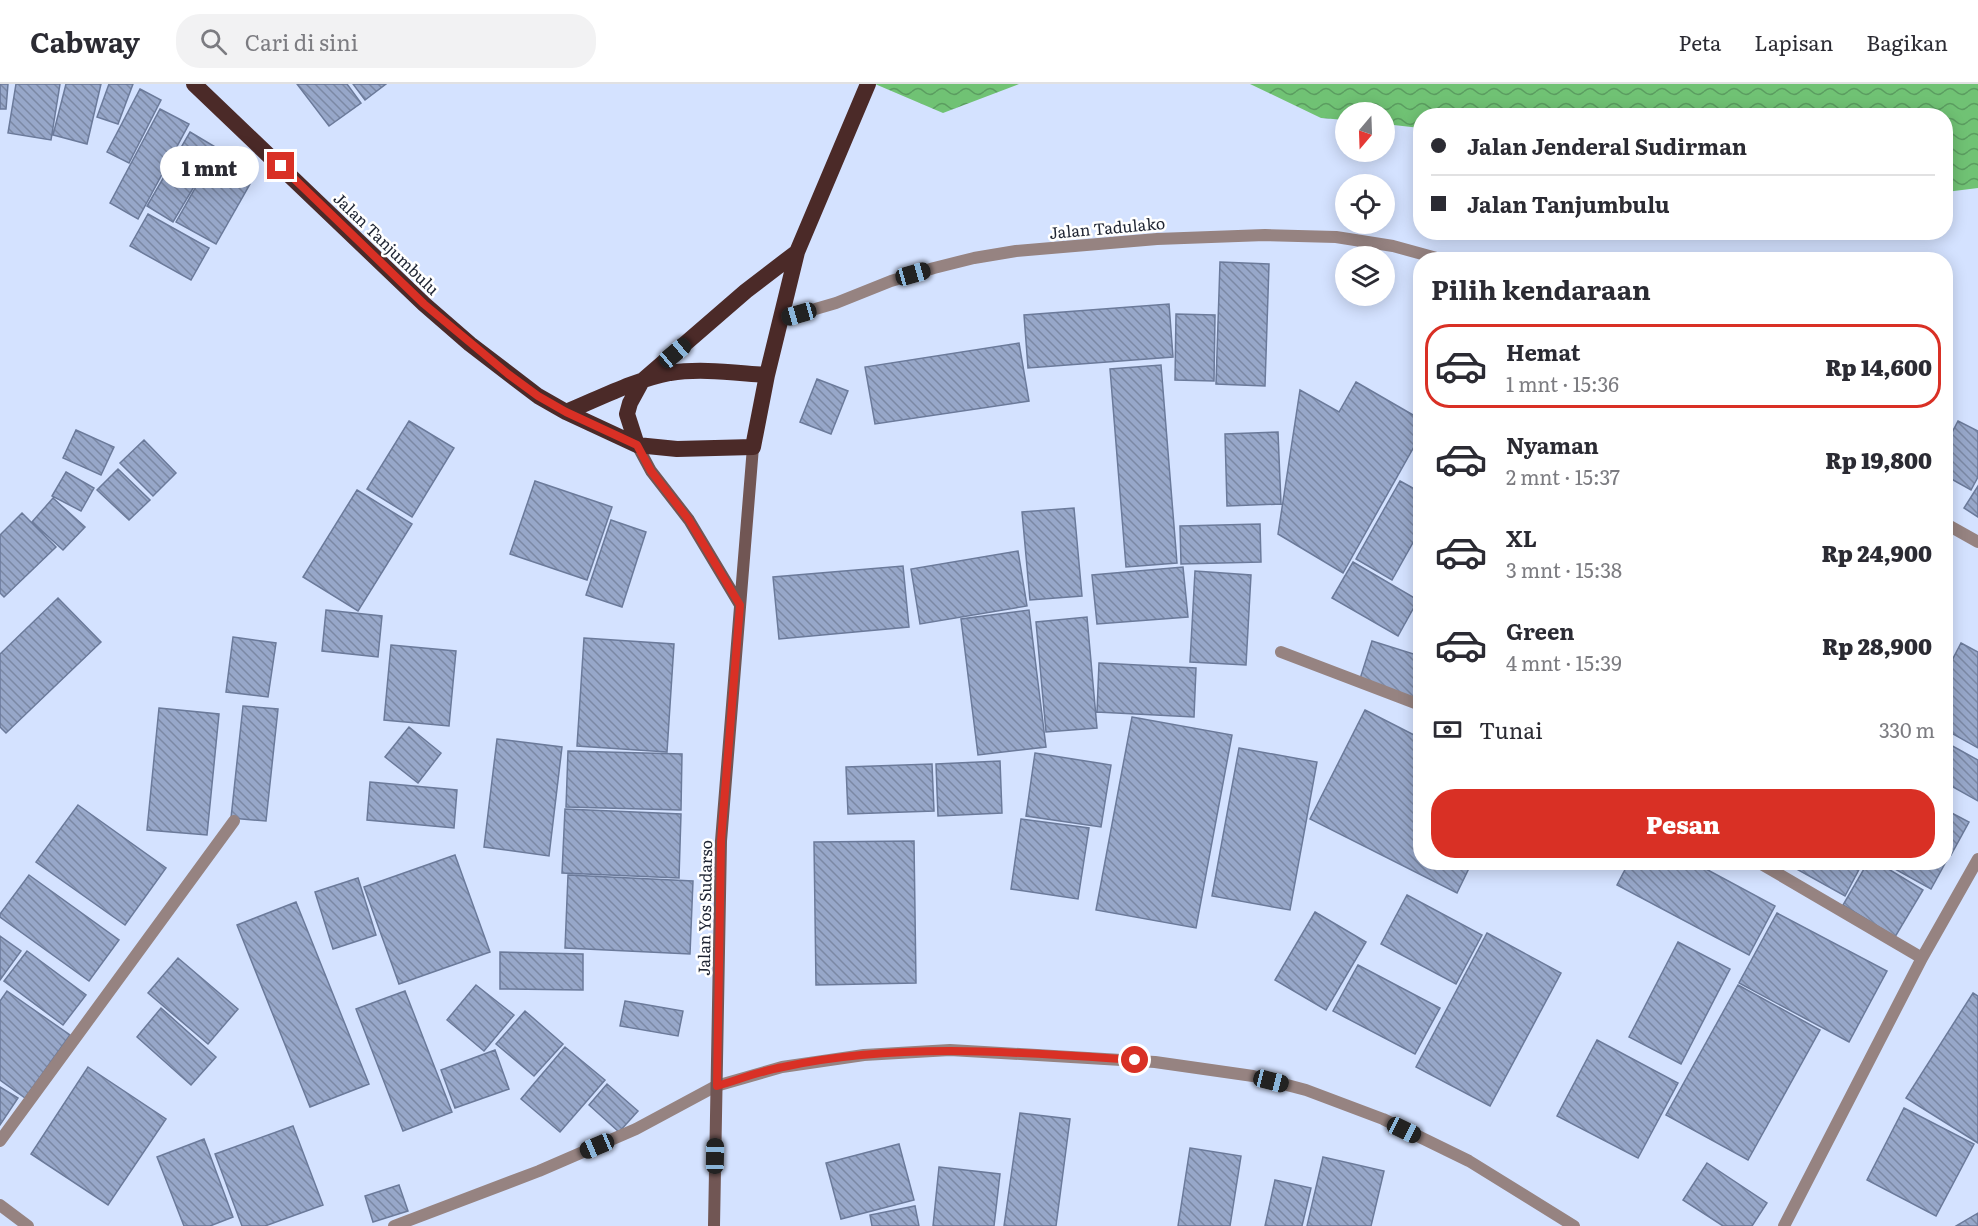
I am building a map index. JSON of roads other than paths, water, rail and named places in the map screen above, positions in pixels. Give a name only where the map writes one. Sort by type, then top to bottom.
[{"type":"highway","name":"Jalan Tanjumbulu","points":[[195,84],[424,304],[538,396],[566,412],[637,445],[677,449],[753,447]]},
{"type":"highway","points":[[753,447],[767,375],[797,252],[868,84]]},
{"type":"highway","points":[[637,445],[627,414],[630,403],[642,381],[746,291],[797,252]]},
{"type":"highway","points":[[566,412],[642,381],[671,373],[767,375]]},
{"type":"main road","points":[[637,445],[651,471],[689,520],[740,605]]},
{"type":"main road","name":"Jalan Yos Sudarso","points":[[714,1226],[721,841],[753,447]]},
{"type":"street","name":"Jalan Tadulako","points":[[781,319],[836,303],[891,281],[934,268],[974,258],[1040,249],[1157,239],[1265,235],[1336,237],[1414,252]]},
{"type":"street","points":[[1953,528],[1978,542]]},
{"type":"street","points":[[1281,652],[1413,702]]},
{"type":"street","points":[[0,1141],[234,821]]},
{"type":"street","points":[[1784,1226],[1922,958],[1978,859]]},
{"type":"street","points":[[1772,870],[1922,958]]},
{"type":"street","points":[[394,1226],[539,1171],[636,1129],[717,1086],[782,1067],[864,1054],[950,1050],[1155,1062],[1253,1076],[1306,1090],[1383,1119],[1469,1161],[1574,1226]]},
{"type":"street","points":[[0,1205],[28,1226]]},
{"type":"water","points":[[875,84],[1019,84],[943,113]]},
{"type":"water","points":[[1250,84],[1978,84],[1978,188],[1953,191],[1953,108],[1413,108],[1413,127],[1395,125],[1395,102],[1335,102],[1335,119],[1321,118]]}]
